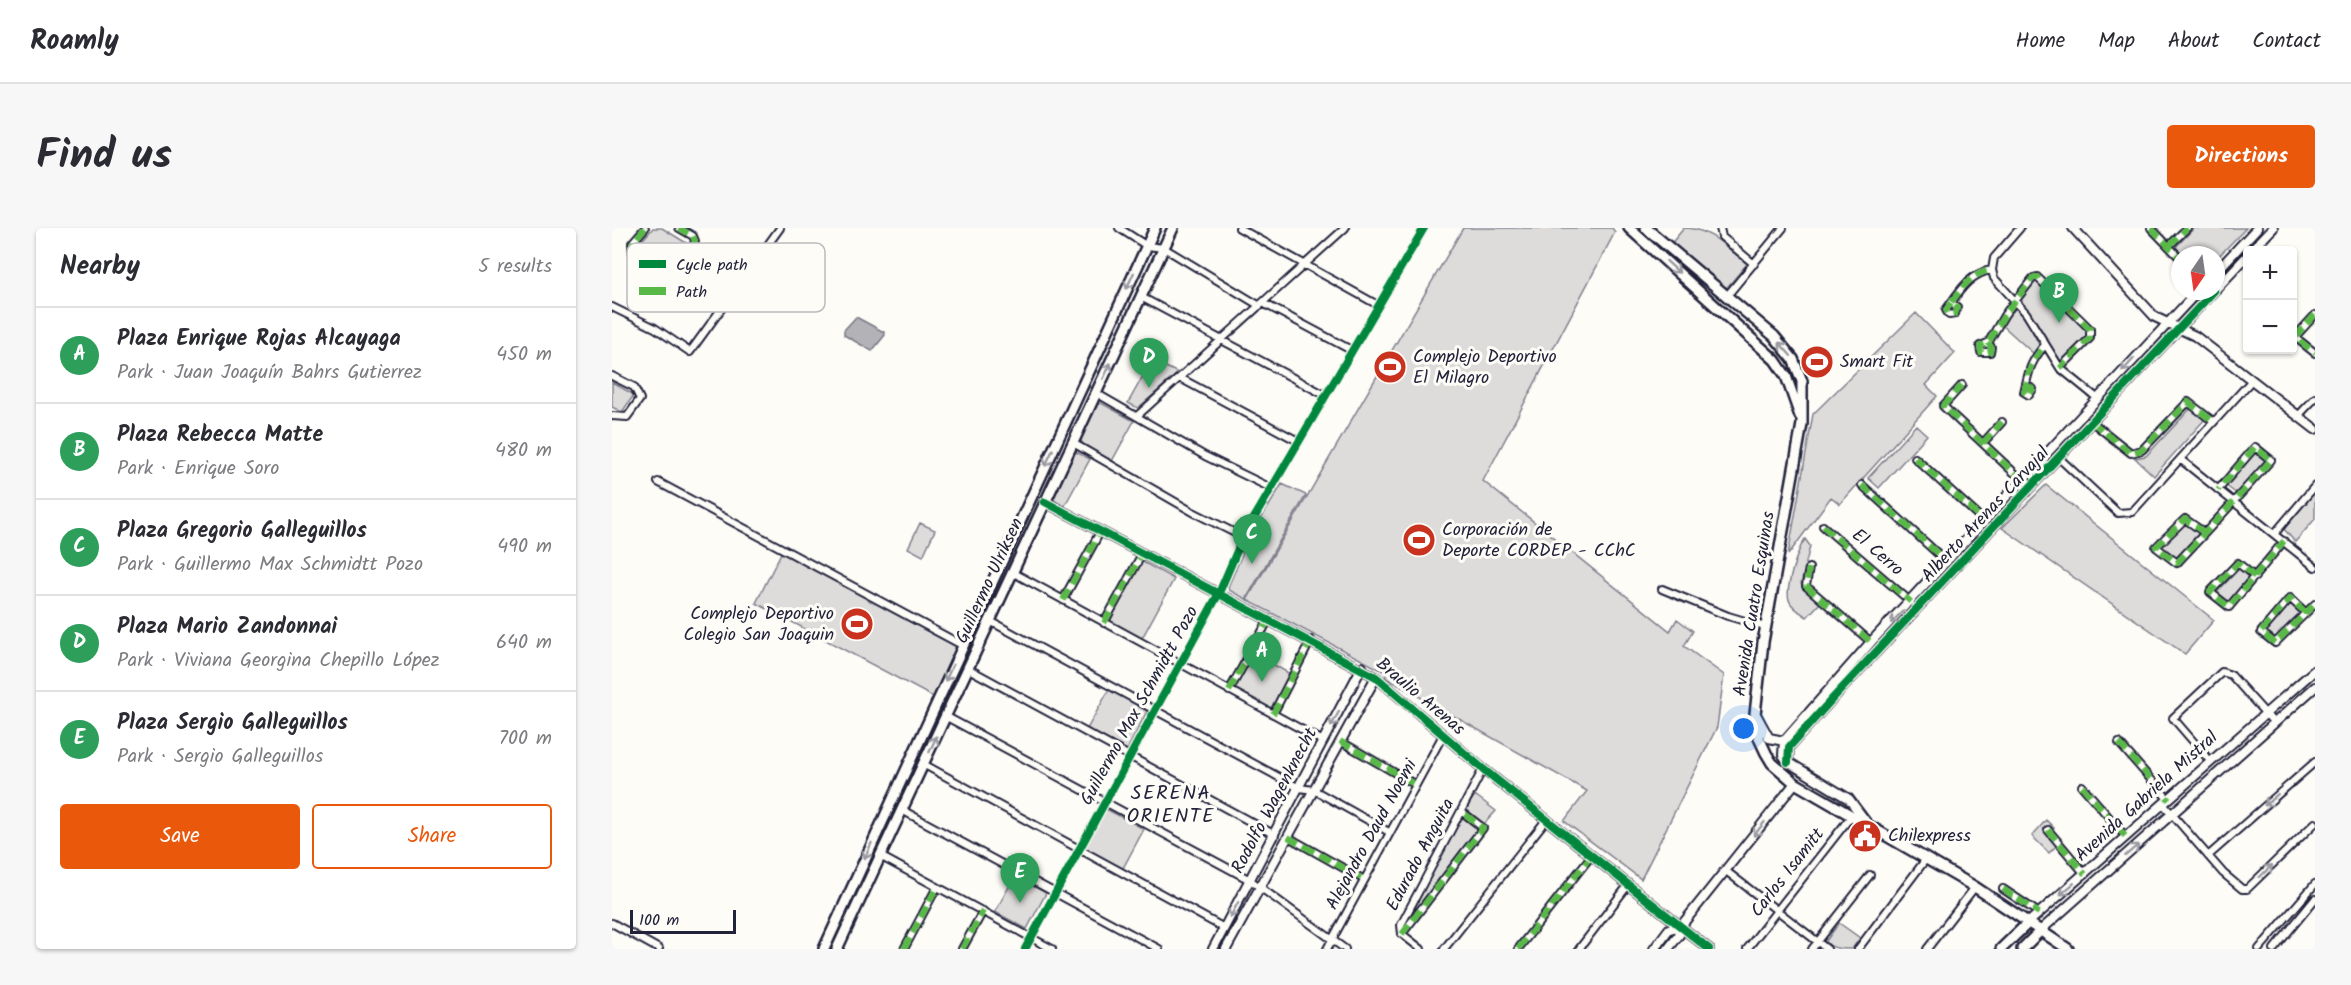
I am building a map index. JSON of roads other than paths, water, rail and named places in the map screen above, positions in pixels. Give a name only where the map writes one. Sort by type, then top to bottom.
[{"type":"main road","name":"Guillermo Ulriksen","points":[[824,949],[1155,228]]},
{"type":"main road","name":"Guillermo Ulriksen","points":[[837,949],[1173,228]]},
{"type":"main road","name":"Avenida Cuatro Esquinas","points":[[1629,228],[1775,360],[1786,375],[1802,424]]},
{"type":"main road","name":"Avenida Cuatro Esquinas","points":[[1646,228],[1774,336],[1793,359],[1804,393],[1802,424],[1766,627],[1755,714],[1759,738],[1772,763],[1795,783],[1868,825]]},
{"type":"main road","points":[[1868,825],[1975,887],[2068,949]]},
{"type":"main road","name":"Avenida Gabriela Mistral","points":[[2001,949],[2029,922]]},
{"type":"main road","name":"Avenida Gabriela Mistral","points":[[2022,949],[2041,930]]},
{"type":"street","points":[[632,243],[645,228]]},
{"type":"street","points":[[679,228],[693,236],[694,243]]},
{"type":"street","points":[[769,243],[780,228]]},
{"type":"street","points":[[1119,228],[1147,246],[1164,248],[1261,304],[1351,350]]},
{"type":"street","points":[[1239,228],[1376,304]]},
{"type":"street","points":[[1137,416],[1345,228]]},
{"type":"street","name":"Guillermo Max Schmidtt Pozo","points":[[1025,949],[1218,593],[1243,537],[1376,304],[1424,228]]},
{"type":"street","points":[[1726,297],[1783,228]]},
{"type":"street","points":[[2020,228],[1996,255],[1992,270],[1996,282],[2026,314],[2044,346],[2060,368],[2097,398]]},
{"type":"street","points":[[2073,228],[2155,317],[2181,327],[2315,429]]},
{"type":"street","points":[[2151,228],[2169,246],[2187,228]]},
{"type":"street","points":[[2225,262],[2257,228]]},
{"type":"street","points":[[2256,246],[2273,228]]},
{"type":"street","points":[[1722,229],[1722,237],[1754,264]]},
{"type":"street","points":[[2248,237],[2253,246]]},
{"type":"street","name":"Alberto Arenas Carvajal","points":[[2225,279],[2243,259]]},
{"type":"street","points":[[1952,303],[1972,277],[1992,270]]},
{"type":"street","points":[[1988,344],[2015,301],[2033,278],[2041,279],[2090,329],[2090,338],[2060,368]]},
{"type":"street","points":[[1141,297],[1325,395]]},
{"type":"street","name":"Alberto Arenas Carvajal","points":[[1784,741],[1871,642],[1911,602],[2189,300]]},
{"type":"street","name":"Alberto Arenas Carvajal","points":[[1788,762],[1789,747],[1833,698],[2206,300]]},
{"type":"street","points":[[612,307],[655,328],[690,352],[719,312]]},
{"type":"street","points":[[2315,315],[2295,337],[2315,353]]},
{"type":"street","points":[[2027,386],[2028,367],[2044,346]]},
{"type":"street","points":[[612,376],[634,387],[640,399],[627,417],[612,416]]},
{"type":"street","points":[[1180,378],[1298,441]]},
{"type":"street","points":[[2059,458],[2118,513],[2132,512],[2252,380]]},
{"type":"street","points":[[1962,385],[1943,406],[2022,480]]},
{"type":"street","points":[[1096,393],[1205,456],[1271,488]]},
{"type":"street","points":[[2298,416],[2315,398]]},
{"type":"street","points":[[2092,422],[2131,453],[2142,450],[2187,402],[2214,422]]},
{"type":"street","points":[[1983,443],[2002,422]]},
{"type":"street","points":[[1073,443],[1193,512],[1243,537]]},
{"type":"street","points":[[2205,533],[2185,519],[2156,547],[2177,563],[2205,533],[2271,460],[2254,447],[2218,490]]},
{"type":"street","points":[[1915,458],[1985,522]]},
{"type":"street","points":[[2180,459],[2315,567]]},
{"type":"street","points":[[658,482],[962,645]]},
{"type":"street","points":[[1862,485],[1947,562]]},
{"type":"street","points":[[2275,533],[2315,486]]},
{"type":"street","name":"Braulio Arenas","points":[[1045,502],[1362,667],[1483,769],[1709,949]]},
{"type":"street","name":"El Cerro","points":[[1823,526],[1911,602]]},
{"type":"street","points":[[1063,600],[1100,531]]},
{"type":"street","points":[[2255,577],[2238,563],[2210,592],[2229,607],[2255,577],[2284,541]]},
{"type":"street","points":[[1104,623],[1142,554]]},
{"type":"street","points":[[1809,568],[1806,586],[1871,642]]},
{"type":"street","points":[[1012,572],[1323,741]]},
{"type":"street","points":[[1662,589],[1728,616],[1766,627]]},
{"type":"street","points":[[2306,613],[2290,598],[2261,632],[2275,643],[2306,613],[2315,604]]},
{"type":"street","points":[[1229,691],[1269,619]]},
{"type":"street","points":[[990,621],[1299,788],[1314,790],[1389,832]]},
{"type":"street","points":[[1273,714],[1311,640]]},
{"type":"street","name":"Rodolfo Wagenknecht","points":[[1213,949],[1362,667]]},
{"type":"street","points":[[967,668],[1275,835]]},
{"type":"street","name":"Avenida Gabriela Mistral","points":[[2029,922],[2167,803],[2315,669]]},
{"type":"street","points":[[2211,762],[2175,722],[2174,714],[2222,672],[2226,672],[2274,723]]},
{"type":"street","name":"Rodolfo Wagenknecht","points":[[1229,948],[1376,677]]},
{"type":"street","name":"Avenida Gabriela Mistral","points":[[2041,930],[2315,687]]},
{"type":"street","points":[[1755,714],[1769,738],[1784,741],[1783,755],[1788,762],[1854,803],[1868,825]]},
{"type":"street","points":[[945,716],[1250,880],[1344,949]]},
{"type":"street","name":"Alejandro Daud Noemi","points":[[1327,949],[1443,735]]},
{"type":"street","points":[[1340,741],[1416,785]]},
{"type":"street","points":[[2119,743],[2167,803],[2172,814],[2238,888],[2247,889],[2315,823]]},
{"type":"street","points":[[2208,856],[2315,762]]},
{"type":"street","points":[[923,764],[1224,928]]},
{"type":"street","name":"Edurado Anguita","points":[[1421,949],[1402,934],[1401,925],[1483,769]]},
{"type":"street","points":[[1668,949],[1679,935],[1681,926],[1795,783]]},
{"type":"street","points":[[2082,786],[2126,837]]},
{"type":"street","points":[[1852,815],[1854,803]]},
{"type":"street","points":[[902,810],[1159,949]]},
{"type":"street","points":[[1402,934],[1483,828],[1461,811]]},
{"type":"street","name":"Carlos Isamitt","points":[[1747,949],[1852,815]]},
{"type":"street","points":[[1444,949],[1546,820]]},
{"type":"street","points":[[2048,830],[2085,874]]},
{"type":"street","points":[[1288,837],[1363,879]]},
{"type":"street","points":[[880,856],[1052,949]]},
{"type":"street","points":[[1518,949],[1591,856]]},
{"type":"street","points":[[1858,949],[1926,859]]},
{"type":"street","points":[[1726,871],[1827,949]]},
{"type":"street","points":[[1812,949],[1870,875]]},
{"type":"street","points":[[1579,949],[1629,884]]},
{"type":"street","points":[[2259,949],[2315,884]]},
{"type":"street","points":[[904,949],[937,887]]},
{"type":"street","points":[[1927,949],[1975,887]]},
{"type":"street","points":[[2003,889],[2039,913]]},
{"type":"street","points":[[2274,949],[2315,899]]},
{"type":"street","points":[[962,949],[983,911]]},
{"type":"street","points":[[612,924],[645,946],[658,949]]},
{"type":"street","points":[[1654,949],[1669,929],[1681,926]]},
{"type":"place","name":"Plaza Rebecca Matte","points":[[2059,323]]},
{"type":"place","name":"Smart Fit","points":[[1817,362]]},
{"type":"place","name":"Complejo Deportivo El Milagro","points":[[1390,367]]},
{"type":"place","name":"Plaza Mario Zandonnai","points":[[1149,388]]},
{"type":"place","name":"Corporación de Deporte CORDEP - CChC","points":[[1419,540]]},
{"type":"place","name":"Plaza Gregorio Galleguillos","points":[[1252,564]]},
{"type":"place","name":"Complejo Deportivo Colegio San Joaquin","points":[[857,624]]},
{"type":"place","name":"Plaza Enrique Rojas Alcayaga","points":[[1262,682]]},
{"type":"place","name":"Chilexpress","points":[[1865,836]]},
{"type":"place","name":"Plaza Sergio Galleguillos","points":[[1020,903]]},
{"type":"district","name":"SERENA ORIENTE","points":[[1171,806]]}]
